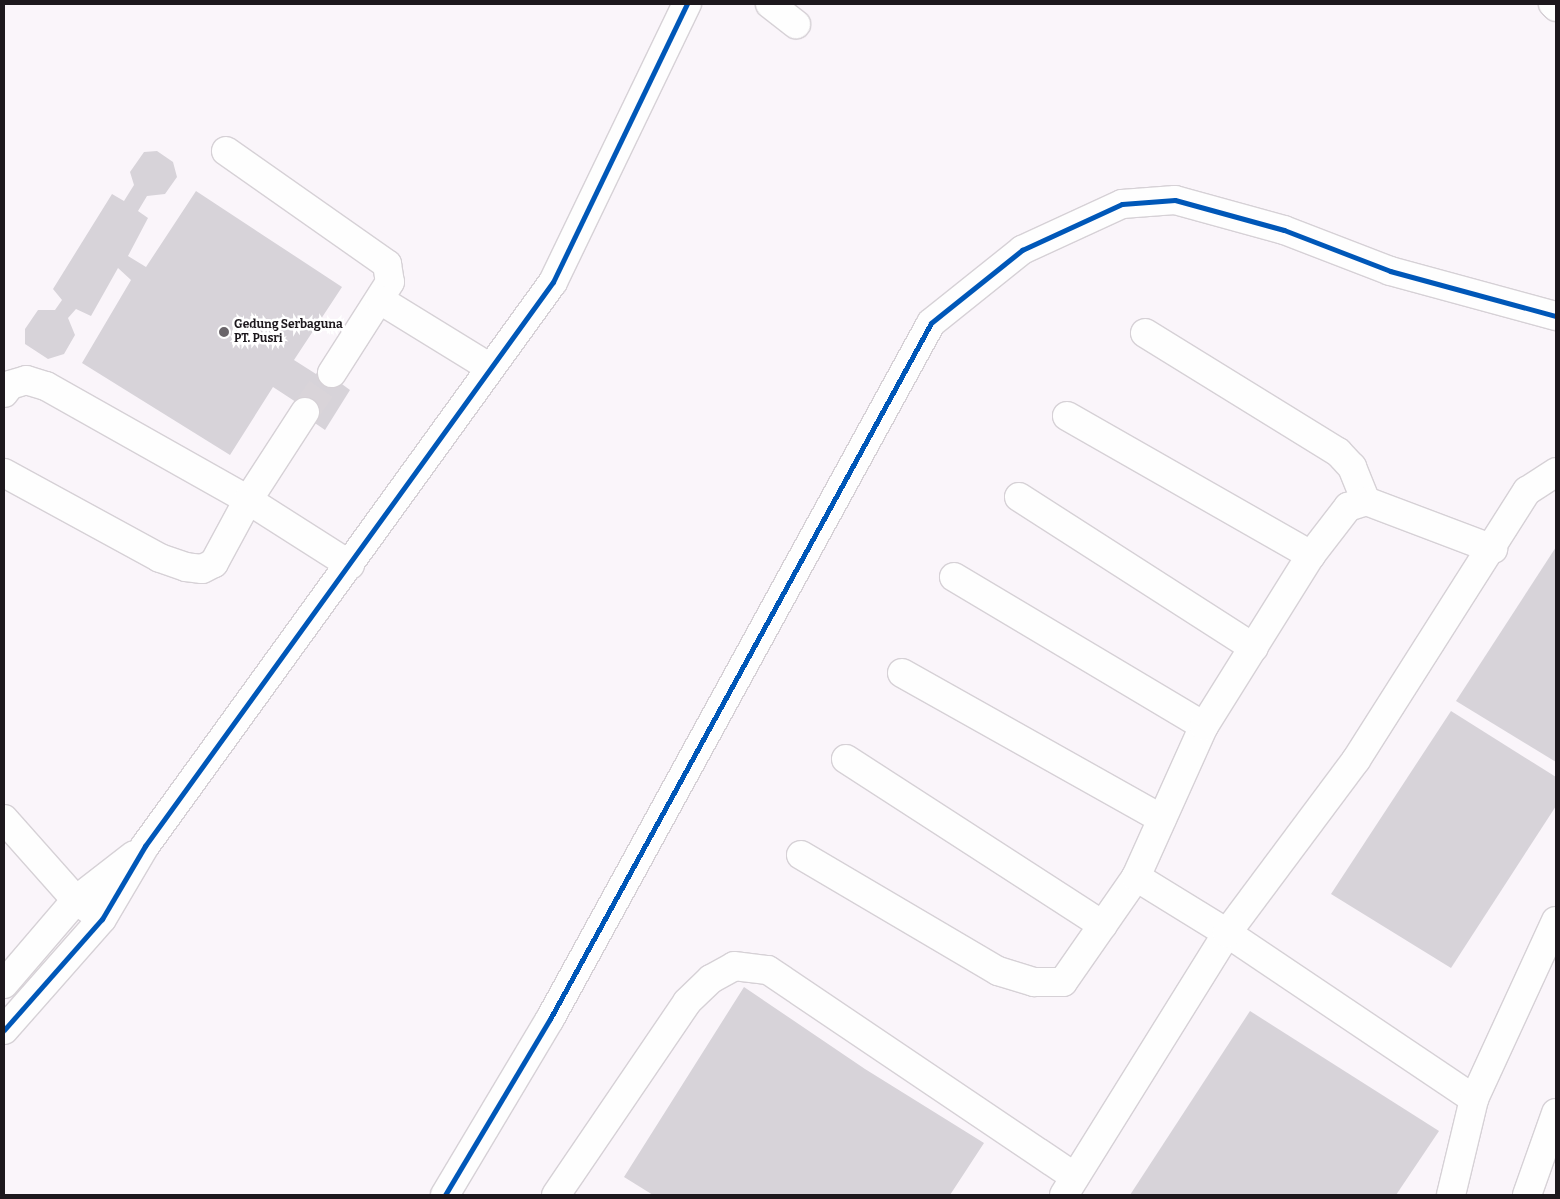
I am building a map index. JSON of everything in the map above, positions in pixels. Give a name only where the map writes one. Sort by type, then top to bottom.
[{"type":"street","points":[[4,1030],[102,919],[145,846],[350,566],[489,367],[553,282],[687,4]]},
{"type":"street","points":[[770,4],[796,24]]},
{"type":"street","points":[[1553,4],[1556,7]]},
{"type":"street","points":[[226,151],[387,264],[390,282],[332,373]]},
{"type":"street","points":[[445,1195],[550,1019],[931,322],[1014,256],[1122,204],[1175,200],[1284,230],[1390,271],[1556,316]]},
{"type":"street","points":[[380,300],[489,367]]},
{"type":"street","points":[[1145,333],[1338,452],[1352,467],[1366,501]]},
{"type":"street","points":[[4,393],[10,385],[26,380],[46,386],[248,500],[350,566]]},
{"type":"street","points":[[4,472],[160,558],[186,567],[202,568],[214,563],[248,500],[305,412]]},
{"type":"street","points":[[1067,416],[1311,555]]},
{"type":"street","points":[[567,1191],[688,1002],[711,979],[734,966],[768,970],[1069,1186],[1227,933],[1356,760],[1493,549],[1527,491],[1556,472]]},
{"type":"street","points":[[1019,497],[1254,648]]},
{"type":"street","points":[[801,855],[998,971],[1034,982],[1064,982],[1136,877],[1204,726],[1311,555],[1348,508],[1366,501],[1493,549]]},
{"type":"street","points":[[954,577],[1204,726]]},
{"type":"street","points":[[902,672],[1162,820]]},
{"type":"street","points":[[846,759],[1103,925]]},
{"type":"street","points":[[4,819],[76,900],[102,919]]},
{"type":"street","points":[[4,984],[76,900],[145,846]]},
{"type":"street","points":[[1136,877],[1227,933],[1474,1098]]},
{"type":"street","points":[[1451,1195],[1474,1098],[1556,921]]},
{"type":"street","points":[[1527,1195],[1556,1113]]},
{"type":"building","points":[[157,151],[173,162],[177,177],[165,194],[147,196],[138,211],[148,218],[128,256],[146,267],[196,191],[342,287],[294,360],[316,374],[320,368],[350,390],[325,430],[296,410],[299,404],[273,387],[230,455],[82,363],[131,280],[118,268],[91,316],[76,309],[68,318],[75,335],[64,354],[48,359],[25,344],[25,329],[38,310],[55,310],[62,300],[53,289],[112,194],[124,201],[134,185],[130,172],[144,152]]},
{"type":"building","points":[[1556,547],[1556,762],[1456,701]]},
{"type":"building","points":[[1451,711],[1556,777],[1556,806],[1451,968],[1331,894]]},
{"type":"building","points":[[744,987],[865,1069],[984,1143],[950,1195],[653,1195],[624,1177]]},
{"type":"building","points":[[1250,1011],[1439,1131],[1396,1195],[1130,1195]]},
{"type":"tunnel","points":[[305,412],[332,373]]},
{"type":"cycle path","points":[[4,1030],[102,919],[145,846],[553,282],[687,4]]},
{"type":"cycle path","points":[[445,1195],[550,1019],[931,323],[1022,250],[1122,204],[1175,200],[1284,230],[1390,271],[1556,316]]},
{"type":"place","name":"Gedung Serbaguna PT. Pusri","points":[[224,332]]}]
